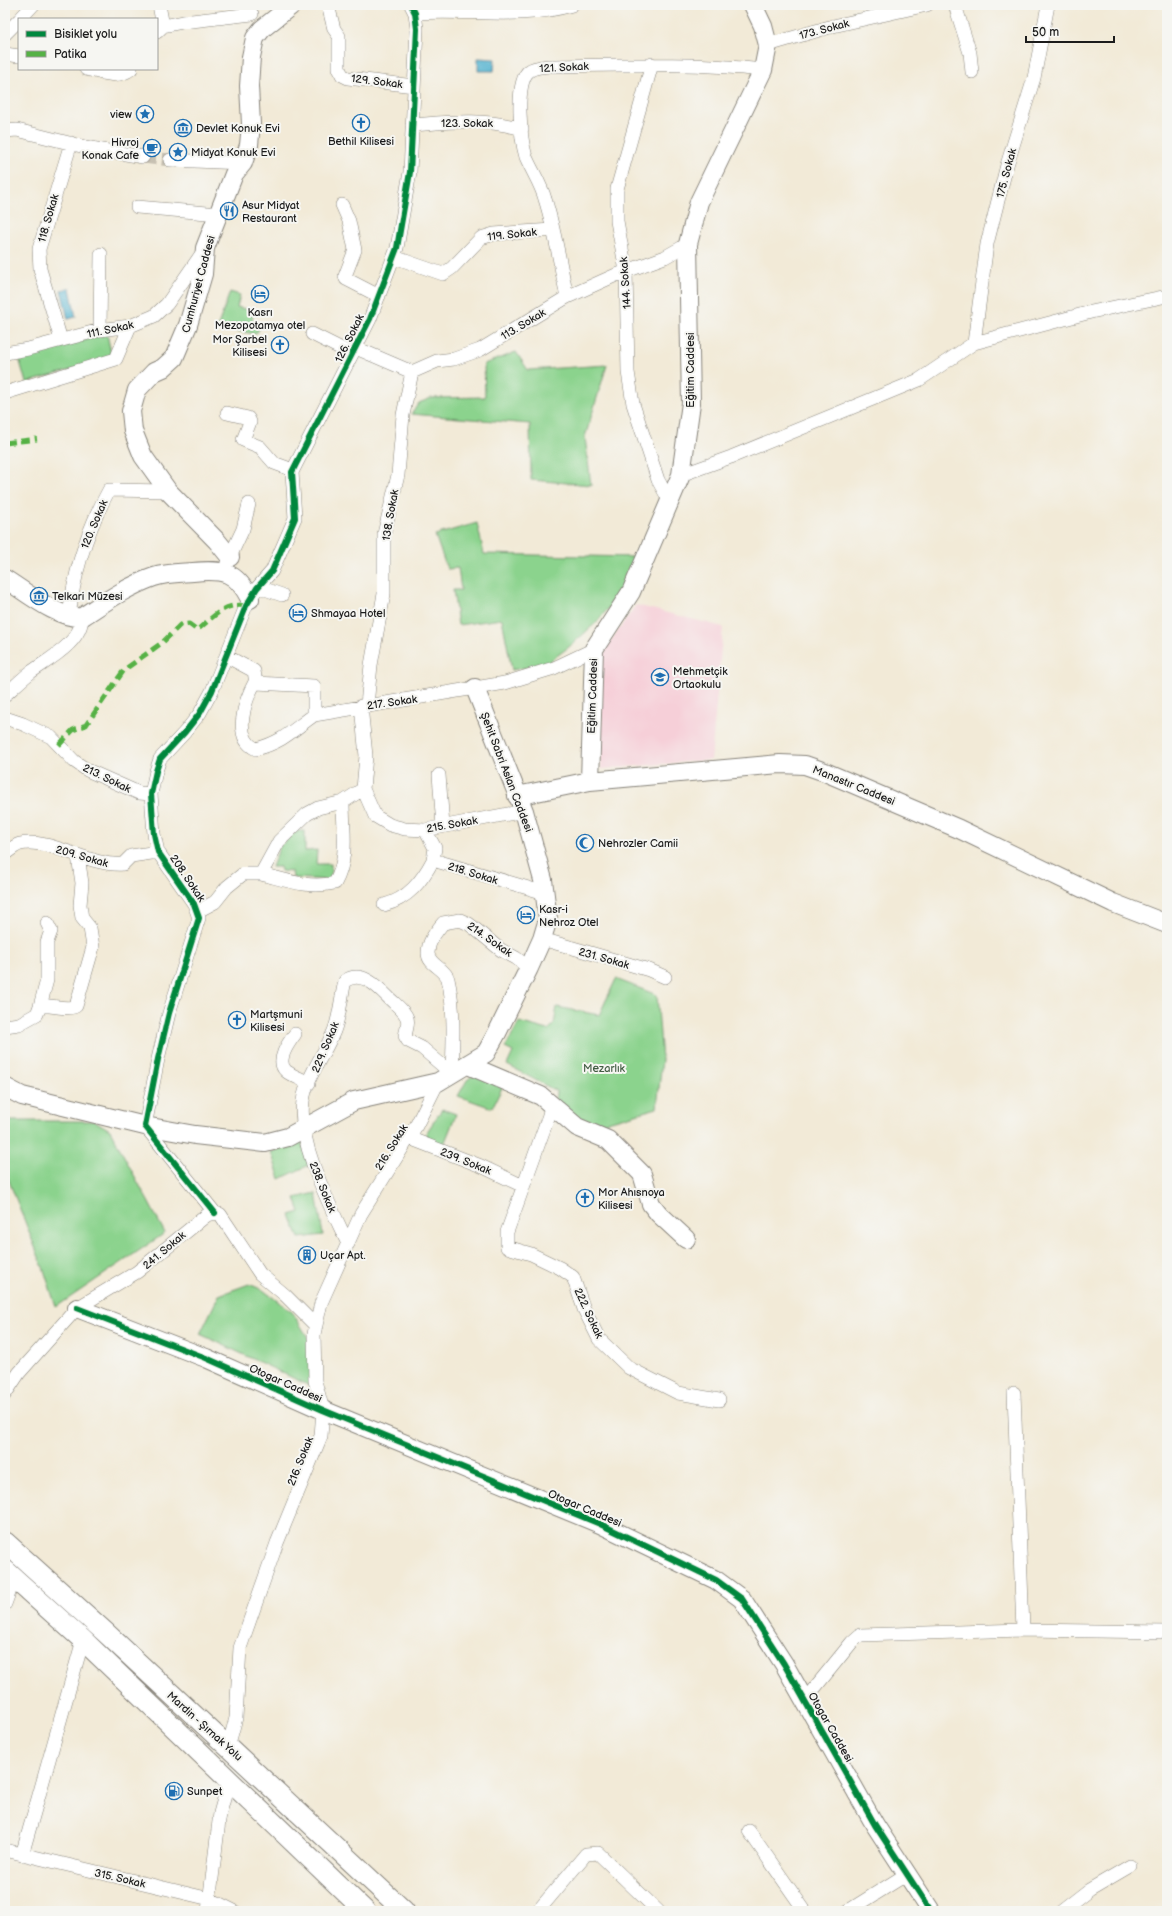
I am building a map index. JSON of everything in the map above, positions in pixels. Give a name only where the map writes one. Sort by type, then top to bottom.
[{"type":"main road","name":"Mardin - Şırnak Yolu","points":[[5,1542],[404,1911]]},
{"type":"main road","name":"Mardin - Şırnak Yolu","points":[[10,1575],[83,1640],[229,1782],[365,1911]]},
{"type":"street","points":[[20,18],[33,5]]},
{"type":"street","points":[[159,5],[160,29],[183,22],[253,16]]},
{"type":"street","name":"Cumhuriyet Caddesi","points":[[226,565],[217,540],[168,491],[143,456],[133,431],[130,411],[137,390],[154,372],[170,362],[178,351],[188,325],[202,279],[205,248],[234,174],[243,163],[249,145],[251,124],[249,86],[251,57],[255,38],[253,16],[292,5]]},
{"type":"street","name":"129. Sokak","points":[[328,5],[334,29],[339,36],[340,68],[342,76],[414,86]]},
{"type":"street","points":[[413,9],[457,8],[517,13],[561,8],[572,5]]},
{"type":"street","name":"Eğitim Caddesi","points":[[590,781],[594,649],[631,592],[661,525],[669,500],[681,475],[691,403],[688,244],[699,202],[763,70],[768,45],[753,5]]},
{"type":"street","name":"173. Sokak","points":[[768,45],[833,26],[927,5]]},
{"type":"street","points":[[955,5],[970,53],[972,72]]},
{"type":"street","name":"175. Sokak","points":[[974,343],[987,244],[1007,165],[1034,78],[1048,5]]},
{"type":"street","name":"126. Sokak","points":[[226,656],[242,614],[254,593],[272,571],[295,518],[292,486],[293,470],[354,351],[397,248],[407,190],[412,125],[416,29],[413,9]]},
{"type":"street","points":[[5,34],[18,20]]},
{"type":"street","points":[[5,54],[18,56]]},
{"type":"street","name":"121. Sokak","points":[[567,297],[545,198],[526,156],[522,129],[520,97],[522,82],[527,72],[536,68],[549,66],[652,64],[718,65],[763,70]]},
{"type":"street","name":"144. Sokak","points":[[652,64],[617,189],[617,221],[626,271],[628,372],[633,404],[658,480],[669,500]]},
{"type":"street","points":[[90,70],[109,75],[122,74],[129,70]]},
{"type":"street","name":"123. Sokak","points":[[412,125],[466,121],[500,123],[522,129]]},
{"type":"street","points":[[5,131],[17,130],[85,147],[143,157]]},
{"type":"street","name":"118. Sokak","points":[[61,340],[40,269],[39,249],[71,143]]},
{"type":"street","points":[[170,160],[243,163]]},
{"type":"street","points":[[342,205],[349,221],[355,250],[345,276],[346,279],[378,296]]},
{"type":"street","points":[[137,207],[219,214]]},
{"type":"street","name":"119. Sokak","points":[[394,257],[443,274],[452,268],[481,238],[494,234],[552,230]]},
{"type":"street","name":"113. Sokak","points":[[412,372],[437,361],[454,359],[480,350],[567,297],[626,271],[665,257],[688,244]]},
{"type":"street","name":"111. Sokak","points":[[5,353],[100,330],[130,326],[154,316],[161,310],[205,248]]},
{"type":"street","points":[[100,330],[101,254]]},
{"type":"street","points":[[681,475],[731,457],[919,380],[974,343],[1084,314],[1167,296]]},
{"type":"street","points":[[5,393],[116,359],[130,326]]},
{"type":"street","points":[[312,334],[412,372]]},
{"type":"street","name":"138. Sokak","points":[[364,706],[384,594],[384,534],[398,475],[403,415],[412,372]]},
{"type":"street","points":[[227,413],[248,418],[250,422],[244,440],[260,447],[274,463],[293,470]]},
{"type":"street","name":"120. Sokak","points":[[76,617],[72,589],[84,547],[96,514],[109,490],[168,491]]},
{"type":"street","points":[[76,617],[118,594],[155,577],[208,570],[226,565],[243,529],[249,504]]},
{"type":"street","points":[[226,565],[232,576],[254,593],[282,595]]},
{"type":"street","points":[[5,579],[49,607],[76,617],[82,624],[61,652],[31,673],[5,695]]},
{"type":"street","name":"217. Sokak","points":[[314,715],[505,683],[554,668],[594,649]]},
{"type":"street","points":[[226,656],[254,671],[255,682],[246,697],[243,726],[243,738],[249,746],[256,749],[268,746],[288,736],[314,715],[314,686],[255,682]]},
{"type":"street","name":"208. Sokak","points":[[145,1126],[169,1013],[199,918],[198,911],[158,852],[154,834],[151,794],[160,759],[200,713],[212,691],[226,656]]},
{"type":"street","name":"Şehit Sabri Aslan Caddesi","points":[[5,1087],[22,1096],[145,1126],[210,1138],[265,1143],[288,1137],[354,1101],[445,1078],[486,1053],[501,1027],[529,968],[542,939],[548,919],[546,893],[537,855],[520,803],[475,688]]},
{"type":"street","name":"215. Sokak","points":[[364,706],[366,756],[363,789],[375,816],[397,827],[425,830],[520,803]]},
{"type":"street","name":"213. Sokak","points":[[5,718],[23,724],[51,737],[74,761],[87,770],[139,794],[151,794]]},
{"type":"street","name":"Manastır Caddesi","points":[[520,803],[590,781],[780,764],[805,765],[825,772],[959,829],[1113,903],[1167,924]]},
{"type":"street","points":[[439,775],[443,826]]},
{"type":"street","points":[[261,874],[279,840],[307,814],[318,808],[343,802],[363,789]]},
{"type":"street","points":[[198,911],[214,902],[226,887],[243,874],[261,874],[298,884],[324,885],[335,883],[340,874],[344,858],[343,802]]},
{"type":"street","points":[[384,906],[395,903],[420,883],[432,860],[435,848],[425,830]]},
{"type":"street","name":"209. Sokak","points":[[5,854],[14,847],[28,843],[53,848],[115,865],[123,864],[131,856],[158,852]]},
{"type":"street","points":[[40,1006],[47,1005],[72,1008],[76,1006],[88,959],[92,954],[90,928],[82,918],[80,905],[82,883],[78,856]]},
{"type":"street","name":"218. Sokak","points":[[432,860],[546,893]]},
{"type":"street","name":"214. Sokak","points":[[445,1078],[454,1022],[448,979],[430,960],[428,952],[431,939],[438,929],[443,923],[460,920],[469,924],[497,947],[529,968]]},
{"type":"street","points":[[5,1026],[19,1024],[37,1014],[47,980],[47,942],[51,931],[47,923]]},
{"type":"street","name":"231. Sokak","points":[[542,939],[649,970],[666,977]]},
{"type":"street","name":"229. Sokak","points":[[303,1128],[303,1099],[334,1030],[345,981],[350,977],[360,977],[375,984],[404,1012],[408,1020],[405,1036],[408,1041],[422,1048],[445,1078]]},
{"type":"street","points":[[295,1034],[284,1048],[283,1064],[285,1070],[309,1083]]},
{"type":"street","points":[[468,1065],[541,1096],[577,1127],[608,1140],[642,1174],[651,1204],[659,1214],[686,1239]]},
{"type":"street","name":"216. Sokak","points":[[228,1747],[236,1718],[240,1648],[277,1543],[321,1436],[323,1410],[315,1381],[314,1334],[321,1303],[361,1214],[445,1078]]},
{"type":"street","name":"222. Sokak","points":[[551,1105],[549,1115],[507,1232],[507,1247],[531,1254],[560,1268],[573,1277],[584,1309],[599,1339],[629,1368],[678,1392],[719,1400]]},
{"type":"street","points":[[145,1126],[215,1213],[220,1214],[260,1274],[285,1295],[316,1326]]},
{"type":"street","name":"238. Sokak","points":[[303,1128],[309,1152],[348,1244]]},
{"type":"street","name":"239. Sokak","points":[[409,1138],[481,1166],[523,1186]]},
{"type":"street","name":"241. Sokak","points":[[5,1394],[19,1373],[76,1308],[137,1272],[207,1215],[215,1213]]},
{"type":"street","name":"Otogar Caddesi","points":[[76,1308],[206,1358],[323,1410],[600,1524],[716,1580],[742,1600],[804,1701],[875,1825],[931,1911]]},
{"type":"street","points":[[1014,1393],[1024,1630]]},
{"type":"street","points":[[5,1604],[10,1575]]},
{"type":"street","points":[[804,1701],[852,1642],[860,1635],[1024,1630],[1167,1632]]},
{"type":"street","points":[[22,1855],[83,1640]]},
{"type":"street","points":[[209,1905],[220,1813],[229,1782]]},
{"type":"street","points":[[750,1831],[805,1911]]},
{"type":"street","name":"315. Sokak","points":[[5,1850],[234,1911]]},
{"type":"street","points":[[538,1911],[586,1854],[593,1852],[598,1853],[658,1911]]},
{"type":"street","points":[[1062,1911],[1089,1890],[1130,1866]]},
{"type":"street","points":[[848,1911],[907,1874]]},
{"type":"shaded area","name":"Mehmetçik Ortaokulu","points":[[636,605],[723,627],[711,760],[601,769],[602,666],[605,649]]},
{"type":"green space","points":[[230,292],[240,295],[237,307],[254,311],[252,319],[261,326],[256,334],[217,328]]},
{"type":"green space","points":[[107,334],[112,358],[26,383],[19,358]]},
{"type":"green space","points":[[516,352],[528,370],[607,365],[585,437],[591,485],[531,480],[530,424],[411,414],[419,403],[431,398],[485,397],[484,364]]},
{"type":"green space","points":[[477,523],[484,554],[636,557],[626,586],[598,621],[569,647],[546,664],[512,670],[502,619],[458,625],[453,590],[461,590],[458,568],[447,569],[435,535]]},
{"type":"green space","points":[[297,831],[305,831],[305,851],[317,850],[316,864],[331,864],[331,880],[293,878],[292,872],[281,871],[280,867],[272,867],[280,846]]},
{"type":"green space","name":"Mezarlık","points":[[616,979],[657,995],[662,1060],[657,1108],[604,1123],[577,1124],[555,1104],[556,1091],[507,1065],[513,1052],[505,1048],[519,1022],[548,1030],[554,1024],[557,1007],[599,1015]]},
{"type":"green space","points":[[475,1074],[503,1086],[492,1108],[458,1096],[467,1080]]},
{"type":"green space","points":[[442,1109],[456,1114],[443,1147],[423,1138]]},
{"type":"green space","points":[[5,1121],[95,1121],[110,1130],[165,1233],[56,1307],[44,1270],[5,1171]]},
{"type":"green space","points":[[301,1141],[309,1165],[280,1179],[271,1152]]},
{"type":"green space","points":[[316,1193],[323,1235],[299,1238],[290,1215],[300,1212],[295,1198]]},
{"type":"green space","points":[[249,1284],[263,1290],[292,1312],[309,1339],[312,1387],[200,1334],[219,1295]]},
{"type":"water","points":[[478,58],[495,59],[494,71],[478,71]]},
{"type":"water","points":[[70,288],[76,317],[68,319],[61,290]]},
{"type":"tunnel","points":[[143,157],[170,160]]},
{"type":"marked path","points":[[5,443],[37,439]]},
{"type":"marked path","points":[[59,745],[73,730],[86,725],[124,670],[163,642],[180,625],[189,624],[197,630],[225,608],[238,605],[246,606]]},
{"type":"cycle path","points":[[215,1213],[145,1126],[158,1059],[169,1013],[199,918],[194,904],[158,852],[154,834],[151,794],[160,759],[200,713],[212,691],[246,606],[257,588],[272,571],[295,518],[292,472],[370,319],[397,248],[410,172],[417,29],[415,13],[411,5]]},
{"type":"cycle path","points":[[77,1308],[206,1358],[323,1410],[600,1524],[716,1580],[742,1599],[784,1664],[875,1825],[931,1911]]},
{"type":"place","name":"view","points":[[145,114]]},
{"type":"place","name":"Bethil Kilisesi","points":[[361,123]]},
{"type":"place","name":"Devlet Konuk Evi","points":[[183,128]]},
{"type":"place","name":"Hivroj Konak Cafe","points":[[152,148]]},
{"type":"place","name":"Midyat Konuk Evi","points":[[178,152]]},
{"type":"place","name":"Asur Midyat Restaurant","points":[[229,211]]},
{"type":"place","name":"Kasrı Mezopotamya otel","points":[[260,294]]},
{"type":"place","name":"Mor Şarbel Kilisesi","points":[[280,345]]},
{"type":"place","name":"Telkari Müzesi","points":[[39,596]]},
{"type":"place","name":"Shmayaa Hotel","points":[[298,613]]},
{"type":"place","name":"Mehmetçik Ortaokulu","points":[[660,677]]},
{"type":"place","name":"Nehrozler Camii","points":[[585,843]]},
{"type":"place","name":"Kasr-i Nehroz Otel","points":[[526,915]]},
{"type":"place","name":"Martşmuni Kilisesi","points":[[237,1020]]},
{"type":"place","name":"Mor Ahısnoya Kilisesi","points":[[585,1198]]},
{"type":"place","name":"Uçar Apt.","points":[[307,1255]]},
{"type":"place","name":"Sunpet","points":[[174,1791]]}]
